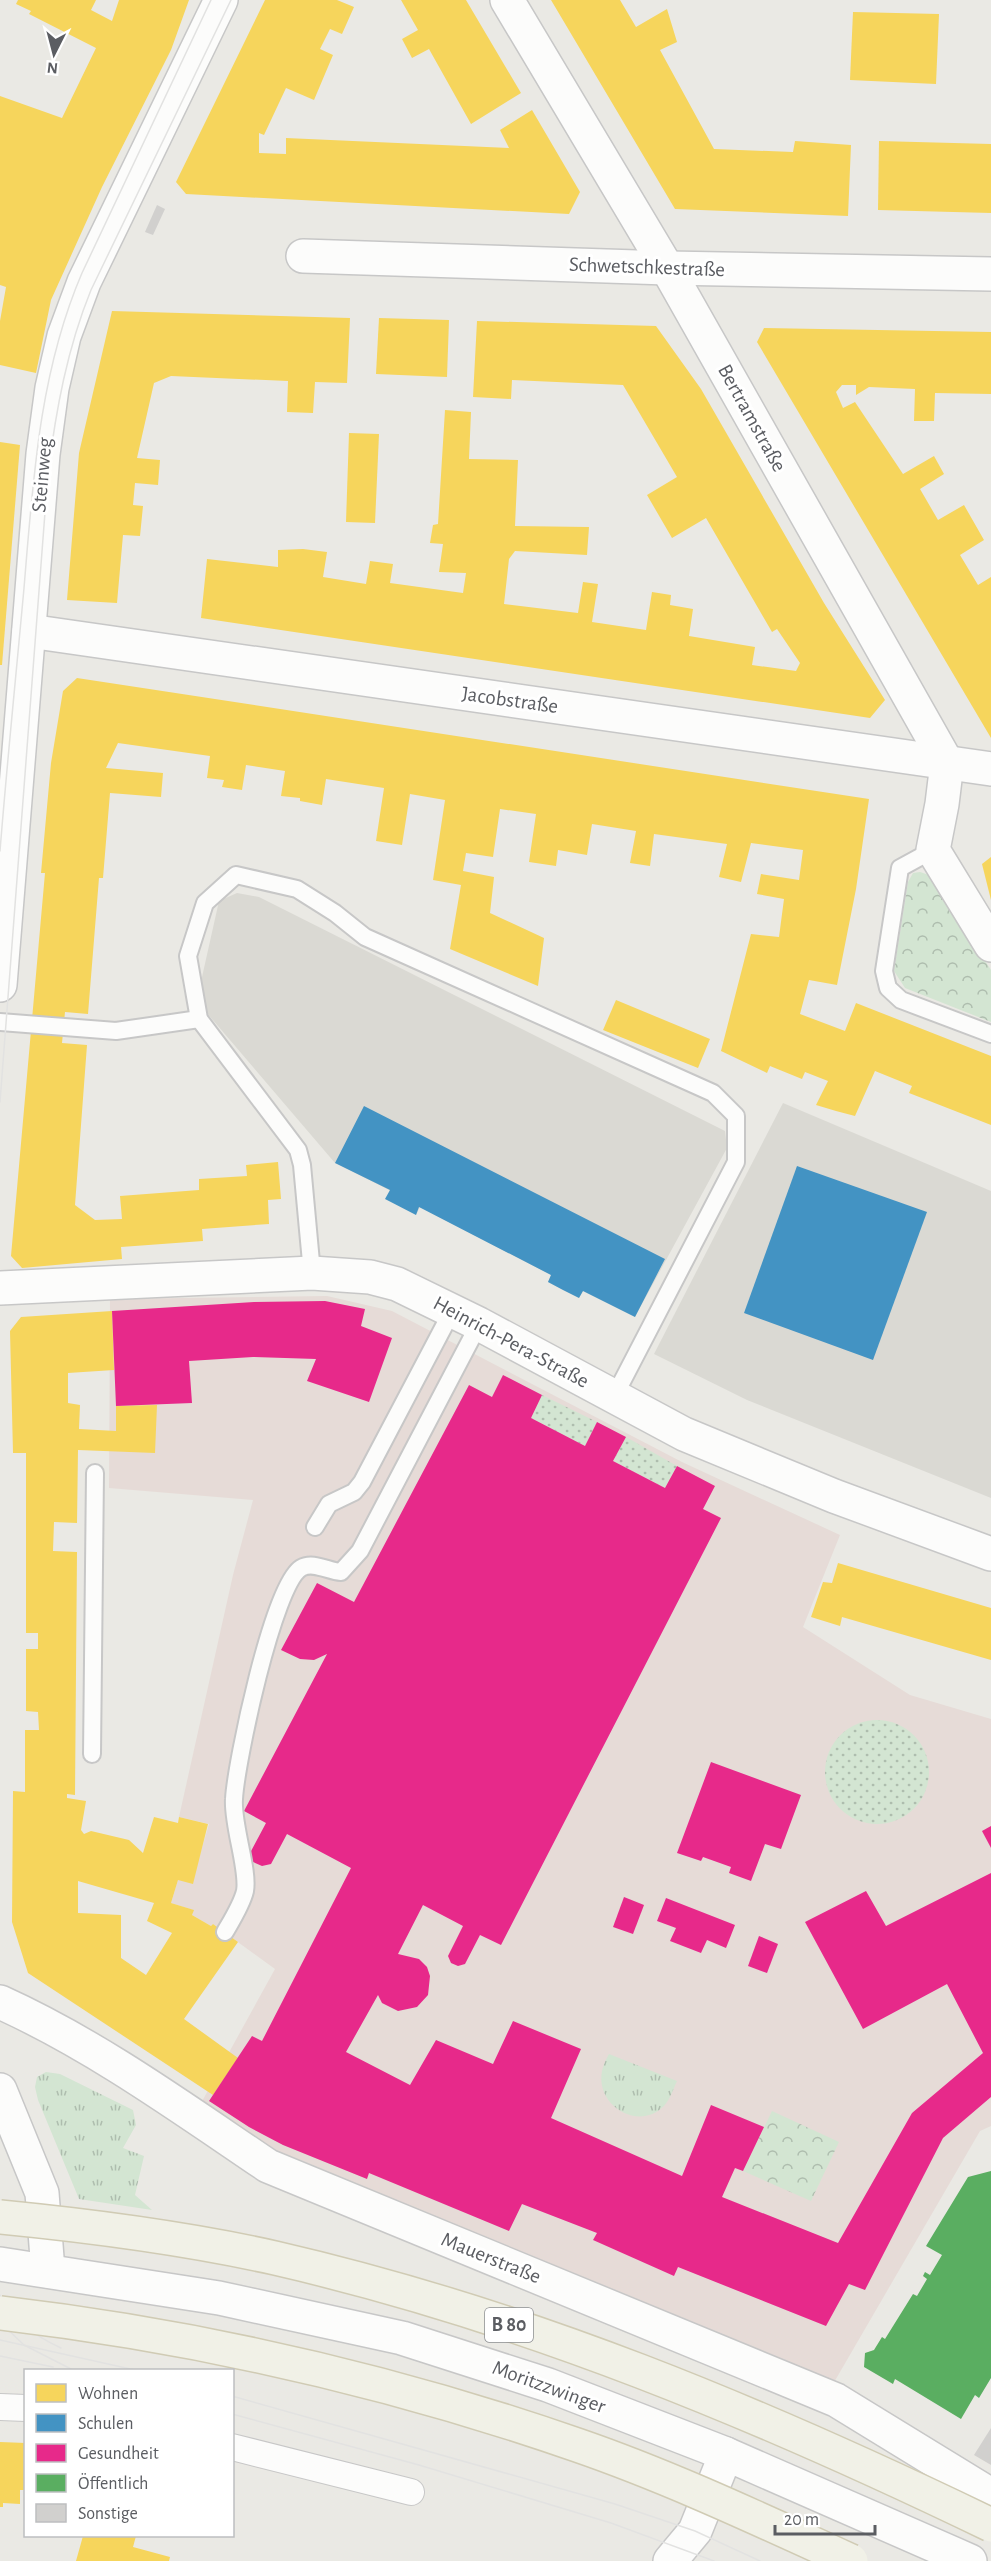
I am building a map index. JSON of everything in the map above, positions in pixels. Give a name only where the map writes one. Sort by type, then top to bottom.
[{"type":"main road","name":"B 80","points":[[0,2217],[64,2223],[274,2258],[446,2304],[588,2350],[716,2399],[896,2479],[991,2525]]},
{"type":"main road","points":[[0,2313],[73,2321],[216,2347],[355,2377],[455,2406],[578,2445],[732,2507],[851,2561]]},
{"type":"street","name":"Steinweg","points":[[0,985],[43,454],[52,388],[64,336],[84,282],[221,0]]},
{"type":"street","name":"Bertramstraße","points":[[507,0],[667,268],[947,763]]},
{"type":"street","name":"Schwetschkestraße","points":[[303,256],[667,268],[991,274]]},
{"type":"street","name":"Jacobstraße","points":[[29,631],[991,769]]},
{"type":"street","points":[[947,763],[933,850],[991,945]]},
{"type":"street","name":"Heinrich-Pera-Straße","points":[[0,1288],[312,1273],[370,1277],[396,1284],[465,1317],[694,1439],[834,1496],[991,1554]]},
{"type":"street","name":"Mauerstraße","points":[[0,2002],[45,2022],[268,2166],[836,2400],[991,2495]]},
{"type":"street","points":[[0,2091],[42,2193],[48,2271]]},
{"type":"street","name":"Moritzzwinger","points":[[0,2264],[219,2298],[402,2338],[549,2385],[726,2454],[970,2561]]},
{"type":"street","points":[[0,2407],[24,2408]]},
{"type":"street","points":[[234,2447],[411,2492]]},
{"type":"street","points":[[670,2561],[695,2531],[726,2454]]},
{"type":"lane","points":[[933,850],[900,868],[884,971],[888,988],[901,1000],[991,1034]]},
{"type":"lane","points":[[312,1273],[302,1166],[298,1150],[199,1018],[188,956],[205,903],[236,876],[297,889],[335,913],[365,937],[713,1093],[736,1116],[736,1162],[614,1397]]},
{"type":"lane","points":[[0,1022],[116,1031],[199,1018]]},
{"type":"lane","points":[[315,1527],[328,1504],[354,1492],[362,1482],[465,1317]]},
{"type":"lane","points":[[225,1932],[245,1890],[234,1800],[261,1659],[271,1624],[292,1577],[302,1567],[314,1566],[341,1572],[360,1551],[465,1317]]},
{"type":"lane","points":[[92,1755],[95,1473]]},
{"type":"shaded area","points":[[237,893],[259,897],[725,1131],[727,1148],[635,1317],[583,1291],[579,1298],[548,1282],[551,1275],[420,1207],[416,1215],[389,1190],[335,1163],[206,1012],[200,986],[219,901]]},
{"type":"shaded area","points":[[783,1103],[991,1191],[991,1498],[747,1400],[654,1354]]},
{"type":"shaded area","points":[[327,1296],[392,1311],[682,1462],[840,1535],[803,1627],[910,1695],[991,1719],[991,2126],[980,2131],[833,2384],[279,2154],[200,2105],[275,1969],[213,1924],[211,1926],[192,1915],[193,1910],[171,1903],[178,1880],[194,1875],[209,1824],[179,1817],[233,1575],[253,1500],[109,1488],[110,1299]]},
{"type":"green space","points":[[920,872],[929,875],[991,970],[991,1022],[905,988],[894,971],[908,882],[913,873]]},
{"type":"green space","points":[[542,1395],[597,1422],[585,1446],[531,1418]]},
{"type":"green space","points":[[626,1437],[677,1466],[665,1488],[613,1461]]},
{"type":"green space","points":[[877,1720],[897,1724],[914,1735],[925,1752],[929,1772],[925,1792],[914,1809],[897,1820],[877,1824],[857,1820],[840,1809],[829,1792],[825,1772],[829,1752],[840,1735],[857,1724]]},
{"type":"green space","points":[[609,2054],[677,2081],[664,2106],[654,2113],[642,2116],[621,2111],[612,2104],[605,2094],[602,2083],[602,2069]]},
{"type":"green space","points":[[46,2072],[60,2074],[133,2110],[136,2125],[123,2148],[144,2156],[135,2195],[152,2210],[79,2199],[38,2100],[35,2087],[37,2077]]},
{"type":"green space","points":[[772,2111],[839,2142],[811,2201],[743,2171]]},
{"type":"building: Wohnen","points":[[18,0],[96,0],[91,10],[112,21],[119,0],[189,0],[171,50],[102,187],[51,300],[36,373],[0,365],[0,321],[6,287],[0,285],[0,96],[62,118],[96,48],[29,14],[31,11],[16,4]]},
{"type":"building: Wohnen","points":[[265,0],[337,0],[354,7],[342,34],[330,29],[320,49],[333,55],[314,100],[286,88],[264,135],[259,133],[259,153],[286,154],[286,138],[509,148],[500,130],[532,110],[580,192],[569,214],[186,194],[176,182]]},
{"type":"building: Wohnen","points":[[401,0],[466,0],[521,93],[471,124],[429,49],[412,58],[402,39],[418,30]]},
{"type":"building: Wohnen","points":[[551,0],[620,0],[636,27],[667,9],[677,42],[660,50],[714,149],[793,152],[795,141],[851,145],[848,216],[675,209]]},
{"type":"building: Wohnen","points":[[853,12],[939,14],[936,84],[850,80]]},
{"type":"building: Wohnen","points":[[879,141],[991,144],[991,213],[878,210]]},
{"type":"building: Wohnen","points":[[112,311],[350,318],[347,383],[315,382],[313,413],[287,412],[288,381],[171,376],[154,383],[137,458],[160,460],[158,485],[135,483],[133,505],[143,506],[140,536],[123,535],[117,603],[67,600],[79,453]]},
{"type":"building: Wohnen","points":[[379,318],[449,320],[447,377],[376,374]]},
{"type":"building: Wohnen","points":[[477,321],[656,326],[701,389],[824,603],[885,700],[870,718],[201,618],[207,559],[278,567],[278,550],[303,549],[327,552],[323,577],[366,584],[370,561],[393,564],[390,583],[463,593],[466,573],[439,572],[443,544],[430,543],[433,525],[438,524],[445,410],[471,412],[469,459],[518,460],[515,526],[589,527],[587,555],[515,551],[509,559],[504,604],[578,613],[583,582],[598,584],[592,622],[646,630],[652,592],[671,595],[670,605],[693,609],[689,636],[755,647],[752,665],[796,671],[800,663],[777,629],[772,632],[706,518],[672,538],[647,495],[677,477],[623,385],[512,380],[511,399],[473,397]]},
{"type":"building: Wohnen","points":[[764,328],[991,332],[991,394],[935,393],[934,421],[914,421],[915,389],[869,387],[856,395],[856,385],[842,385],[836,392],[843,408],[855,402],[903,474],[934,456],[944,474],[920,489],[938,520],[964,505],[984,540],[960,555],[978,585],[991,577],[991,738],[757,342]]},
{"type":"building: Wohnen","points":[[349,433],[379,434],[375,523],[346,522]]},
{"type":"building: Wohnen","points":[[0,442],[20,445],[2,665],[0,665]]},
{"type":"building: Wohnen","points":[[77,678],[869,799],[856,889],[837,985],[809,980],[800,1014],[845,1031],[856,1003],[991,1056],[991,1125],[909,1093],[912,1086],[875,1071],[855,1116],[836,1111],[816,1105],[828,1081],[805,1072],[802,1079],[770,1066],[767,1073],[721,1051],[751,934],[779,937],[784,899],[757,894],[761,874],[799,880],[803,850],[751,843],[741,882],[719,877],[727,844],[654,834],[650,866],[630,863],[636,831],[592,824],[587,855],[558,850],[556,866],[529,862],[536,814],[500,809],[493,857],[466,853],[463,871],[494,877],[490,913],[544,938],[538,986],[450,949],[461,885],[433,880],[445,800],[410,794],[402,845],[376,841],[384,788],[326,779],[322,805],[300,801],[300,798],[281,796],[285,771],[246,765],[242,790],[222,787],[224,780],[207,778],[210,756],[118,743],[106,768],[163,773],[161,797],[110,793],[103,878],[99,878],[88,1014],[65,1012],[62,1043],[87,1045],[75,1205],[95,1220],[122,1219],[120,1196],[199,1190],[199,1179],[247,1176],[246,1165],[278,1162],[281,1199],[268,1200],[269,1224],[202,1229],[203,1241],[121,1247],[122,1259],[22,1268],[11,1256],[45,873],[41,873],[51,763],[63,691]]},
{"type":"building: Wohnen","points":[[991,857],[991,900],[982,864]]},
{"type":"building: Wohnen","points":[[616,1000],[710,1039],[698,1068],[603,1030]]},
{"type":"building: Wohnen","points":[[112,1311],[114,1370],[68,1373],[68,1403],[80,1405],[79,1429],[116,1431],[116,1406],[157,1405],[155,1453],[78,1450],[77,1523],[54,1522],[53,1551],[77,1552],[75,1795],[67,1794],[67,1798],[86,1801],[81,1830],[84,1834],[91,1831],[129,1840],[143,1853],[154,1817],[178,1823],[179,1817],[208,1824],[193,1884],[178,1880],[171,1903],[194,1910],[192,1915],[211,1926],[213,1924],[238,1942],[184,2019],[238,2058],[213,2095],[28,1973],[12,1922],[13,1791],[25,1792],[25,1730],[39,1730],[38,1712],[26,1711],[26,1649],[38,1649],[38,1633],[26,1633],[26,1453],[13,1453],[10,1331],[21,1317]],"holes":[[[78,1881],[154,1903],[147,1921],[172,1933],[146,1975],[121,1958],[121,1915],[78,1913]]]},
{"type":"building: Wohnen","points":[[838,1563],[991,1608],[991,1660],[842,1617],[840,1626],[811,1617],[823,1582],[832,1583]]},
{"type":"building: Wohnen","points":[[0,2442],[24,2443],[24,2490],[20,2490],[20,2504],[3,2503],[3,2507],[0,2507]]},
{"type":"building: Wohnen","points":[[83,2537],[136,2537],[133,2547],[170,2557],[169,2561],[76,2561]]},
{"type":"building: Schulen","points":[[364,1106],[665,1259],[635,1317],[583,1291],[579,1298],[563,1290],[548,1282],[551,1275],[419,1207],[416,1215],[385,1199],[390,1190],[335,1163]]},
{"type":"building: Schulen","points":[[797,1166],[927,1212],[873,1360],[744,1313]]},
{"type":"building: Gesundheit","points":[[325,1301],[365,1309],[361,1326],[392,1338],[369,1402],[307,1381],[316,1359],[253,1357],[189,1361],[192,1403],[116,1406],[112,1311],[254,1302]]},
{"type":"building: Gesundheit","points":[[503,1375],[542,1395],[531,1418],[585,1446],[597,1422],[626,1437],[613,1461],[665,1488],[677,1466],[715,1486],[703,1509],[721,1518],[501,1945],[480,1935],[465,1964],[458,1966],[451,1963],[448,1956],[463,1926],[423,1905],[398,1954],[419,1959],[427,1967],[430,1976],[428,1995],[417,2007],[398,2011],[382,2003],[378,1995],[346,2052],[410,2085],[436,2040],[493,2064],[513,2021],[581,2049],[551,2118],[682,2176],[711,2105],[764,2127],[743,2171],[735,2168],[722,2197],[838,2243],[912,2113],[983,2053],[947,1984],[863,2029],[805,1922],[866,1891],[886,1926],[991,1873],[991,2097],[943,2138],[865,2290],[849,2284],[826,2326],[678,2267],[674,2276],[593,2240],[597,2233],[522,2204],[509,2231],[369,2173],[367,2179],[283,2145],[249,2127],[209,2101],[252,2036],[262,2041],[351,1868],[287,1834],[271,1864],[262,1866],[253,1862],[250,1853],[266,1823],[244,1811],[327,1654],[314,1660],[300,1659],[281,1650],[317,1583],[354,1602],[469,1385],[492,1397]]},
{"type":"building: Gesundheit","points":[[711,1762],[801,1795],[781,1849],[765,1844],[751,1881],[729,1873],[731,1867],[703,1857],[701,1861],[677,1853]]},
{"type":"building: Gesundheit","points":[[991,1826],[991,1848],[982,1831]]},
{"type":"building: Gesundheit","points":[[624,1897],[644,1905],[633,1934],[613,1927]]},
{"type":"building: Gesundheit","points":[[666,1898],[735,1925],[726,1948],[707,1940],[701,1953],[670,1941],[676,1928],[657,1921]]},
{"type":"building: Gesundheit","points":[[759,1936],[778,1944],[767,1973],[748,1966]]},
{"type":"building: Öffentlich","points":[[991,2171],[991,2378],[979,2398],[975,2395],[961,2419],[895,2379],[893,2384],[864,2367],[865,2353],[874,2350],[882,2337],[885,2339],[913,2294],[917,2296],[927,2279],[923,2276],[925,2272],[930,2275],[942,2255],[926,2246],[968,2177]]},
{"type":"building: Sonstige","points":[[157,205],[165,209],[153,235],[145,232]]},
{"type":"building: Sonstige","points":[[991,2428],[991,2465],[974,2455]]},
{"type":"tram line","points":[[0,851],[35,468],[47,388],[56,349],[82,273],[211,0]]},
{"type":"tram line","points":[[0,1102],[48,473],[64,380],[75,335],[91,290],[231,0]]},
{"type":"tram line","points":[[0,2295],[11,2313],[26,2327],[61,2348]]},
{"type":"tram line","points":[[0,2322],[24,2345],[71,2369]]},
{"type":"tram line","points":[[0,2340],[130,2369]]},
{"type":"tram line","points":[[0,2356],[53,2367]]},
{"type":"tram line","points":[[234,2397],[615,2504],[695,2531],[760,2561]]},
{"type":"tram line","points":[[234,2415],[419,2465],[611,2523],[714,2561]]}]
